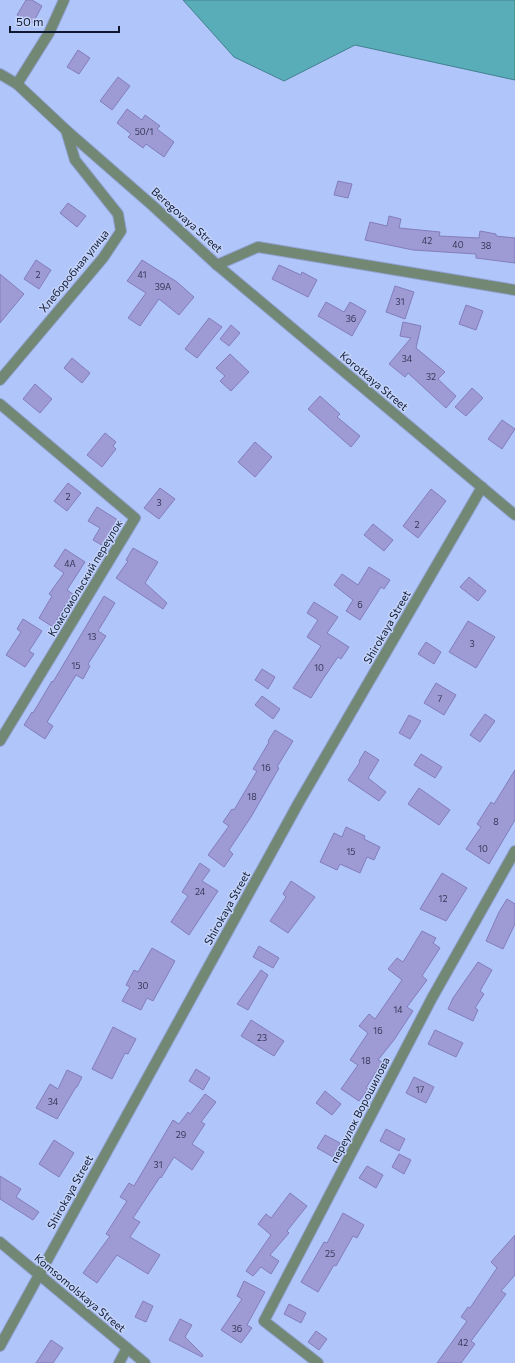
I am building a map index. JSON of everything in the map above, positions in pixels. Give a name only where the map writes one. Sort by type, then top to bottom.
[{"type":"street","points":[[17,84],[49,33],[64,0]]},
{"type":"street","name":"Beregovaya Street","points":[[0,74],[17,84],[66,130],[217,264],[258,247],[515,290]]},
{"type":"street","name":"Хлеборобная улица","points":[[0,380],[103,258],[121,231],[118,214],[75,160],[66,130]]},
{"type":"street","name":"Korotkaya Street","points":[[217,264],[515,515]]},
{"type":"street","name":"Комсомольский переулок","points":[[0,404],[135,518],[0,741]]},
{"type":"street","name":"Shirokaya Street","points":[[0,1346],[299,802],[482,487]]},
{"type":"street","name":"переулок Ворошилова","points":[[318,1363],[264,1321],[432,998],[515,851]]},
{"type":"street","name":"Komsomolskaya Street","points":[[0,1242],[145,1363]]},
{"type":"street","points":[[119,1363],[127,1348]]},
{"type":"shaded area","points":[[183,0],[515,0],[515,80],[355,45],[284,81],[234,57]]},
{"type":"building","points":[[26,0],[32,0],[42,6],[33,23],[17,15]]},
{"type":"building","points":[[78,50],[90,58],[79,74],[67,67]]},
{"type":"building","points":[[118,77],[130,86],[112,110],[100,101]]},
{"type":"building","points":[[127,109],[142,120],[145,115],[160,126],[157,129],[174,142],[164,157],[146,144],[143,148],[128,137],[131,134],[117,123]]},
{"type":"building","points":[[338,181],[352,184],[348,198],[334,195]]},
{"type":"building","points":[[68,203],[86,216],[77,227],[60,213]]},
{"type":"building","points":[[389,216],[401,219],[399,228],[440,232],[439,236],[479,238],[480,231],[496,234],[496,236],[515,238],[515,263],[476,258],[476,254],[413,250],[365,240],[370,222],[387,226]]},
{"type":"building","points":[[36,260],[51,270],[39,289],[24,279]]},
{"type":"building","points":[[142,260],[177,282],[194,297],[179,315],[159,299],[140,326],[128,318],[146,293],[127,281]]},
{"type":"building","points":[[279,265],[301,275],[302,272],[317,280],[308,297],[272,279]]},
{"type":"building","points":[[0,274],[24,294],[0,323]]},
{"type":"building","points":[[395,286],[414,292],[405,319],[386,312]]},
{"type":"building","points":[[326,302],[344,312],[350,302],[366,311],[352,336],[318,316]]},
{"type":"building","points":[[466,305],[483,311],[476,330],[459,324]]},
{"type":"building","points":[[209,318],[222,327],[197,358],[185,349]]},
{"type":"building","points":[[403,322],[421,326],[416,348],[445,372],[438,379],[456,396],[446,408],[408,373],[405,377],[389,364],[411,338],[400,336]]},
{"type":"building","points":[[231,325],[240,333],[229,346],[220,339]]},
{"type":"building","points":[[230,354],[249,372],[231,391],[220,381],[225,376],[216,368]]},
{"type":"building","points":[[72,358],[90,373],[82,383],[64,368]]},
{"type":"building","points":[[35,384],[52,399],[40,413],[23,399]]},
{"type":"building","points":[[472,388],[483,398],[466,416],[455,407]]},
{"type":"building","points":[[320,396],[340,414],[337,417],[360,436],[351,447],[308,409]]},
{"type":"building","points":[[502,420],[515,429],[502,449],[488,439]]},
{"type":"building","points":[[105,433],[116,442],[113,446],[116,449],[102,467],[87,455]]},
{"type":"building","points":[[255,442],[272,457],[255,477],[238,462]]},
{"type":"building","points":[[68,483],[81,493],[67,511],[54,501]]},
{"type":"building","points":[[160,488],[175,499],[159,519],[144,508]]},
{"type":"building","points":[[431,489],[446,501],[418,538],[403,526]]},
{"type":"building","points":[[97,507],[121,522],[105,547],[93,540],[100,528],[88,521]]},
{"type":"building","points":[[373,524],[393,540],[384,551],[364,535]]},
{"type":"building","points":[[133,548],[158,562],[145,583],[167,603],[163,609],[116,578],[128,561],[126,560]]},
{"type":"building","points":[[65,549],[85,562],[67,590],[74,595],[66,606],[65,605],[53,627],[39,618],[52,596],[49,594],[64,573],[54,566]]},
{"type":"building","points":[[369,567],[390,580],[384,589],[381,587],[360,620],[346,611],[353,600],[334,585],[342,574],[358,585]]},
{"type":"building","points":[[469,577],[486,591],[478,601],[460,587]]},
{"type":"building","points":[[104,596],[115,603],[98,631],[106,636],[88,664],[90,666],[83,679],[76,675],[47,722],[53,726],[45,739],[24,725],[52,681],[53,682]]},
{"type":"building","points":[[314,602],[338,617],[327,633],[349,647],[341,659],[338,657],[311,698],[293,688],[321,646],[307,637],[318,620],[307,613]]},
{"type":"building","points":[[23,619],[42,631],[29,651],[34,654],[25,667],[6,655],[21,632],[17,629]]},
{"type":"building","points":[[468,621],[495,637],[476,668],[449,652]]},
{"type":"building","points":[[426,642],[441,652],[434,664],[418,654]]},
{"type":"building","points":[[262,669],[275,677],[268,689],[255,680]]},
{"type":"building","points":[[436,683],[456,695],[444,715],[424,703]]},
{"type":"building","points":[[262,696],[280,709],[273,719],[255,705]]},
{"type":"building","points":[[485,714],[495,721],[480,742],[470,735]]},
{"type":"building","points":[[409,715],[421,721],[410,739],[399,733]]},
{"type":"building","points":[[275,730],[293,741],[277,767],[279,768],[251,817],[229,850],[233,854],[224,867],[208,855],[229,826],[223,822],[232,809],[234,810],[257,771],[253,769]]},
{"type":"building","points":[[365,751],[379,760],[368,778],[386,792],[379,801],[348,780],[360,762],[359,761]]},
{"type":"building","points":[[421,754],[442,767],[435,778],[414,765]]},
{"type":"building","points":[[515,770],[515,820],[489,864],[466,849],[481,827],[477,824],[491,802],[494,804]]},
{"type":"building","points":[[419,788],[450,810],[439,825],[408,804]]},
{"type":"building","points":[[346,827],[365,836],[364,839],[380,847],[374,860],[367,857],[360,873],[340,864],[337,870],[320,862],[334,833],[342,837]]},
{"type":"building","points":[[200,863],[210,870],[202,881],[218,891],[189,935],[171,922],[188,896],[182,892]]},
{"type":"building","points":[[442,873],[467,888],[446,921],[420,909]]},
{"type":"building","points":[[291,881],[315,897],[288,933],[270,921],[286,897],[283,894]]},
{"type":"building","points":[[507,899],[515,904],[515,924],[503,949],[486,941],[499,912]]},
{"type":"building","points":[[422,931],[436,938],[433,943],[440,948],[422,976],[427,980],[407,1007],[413,1011],[394,1040],[378,1060],[382,1062],[366,1088],[368,1089],[359,1101],[341,1089],[358,1065],[350,1060],[368,1033],[359,1026],[369,1014],[375,1019],[402,980],[388,969],[397,958],[403,962]]},
{"type":"building","points":[[259,946],[279,958],[273,968],[253,957]]},
{"type":"building","points":[[152,948],[175,961],[153,1001],[147,998],[141,1010],[122,1001],[130,987],[126,985],[134,970],[138,972]]},
{"type":"building","points":[[478,962],[492,970],[480,991],[484,994],[475,1008],[478,1010],[473,1021],[448,1009],[453,998]]},
{"type":"building","points":[[261,970],[268,975],[248,1010],[237,1004]]},
{"type":"building","points":[[251,1020],[284,1041],[274,1056],[241,1036]]},
{"type":"building","points":[[113,1027],[136,1039],[128,1054],[125,1053],[112,1079],[92,1069]]},
{"type":"building","points":[[435,1030],[463,1043],[456,1057],[428,1044]]},
{"type":"building","points":[[196,1069],[210,1078],[203,1090],[189,1081]]},
{"type":"building","points":[[67,1070],[82,1077],[57,1119],[36,1108],[50,1084],[58,1089]]},
{"type":"building","points":[[414,1077],[434,1087],[426,1103],[406,1093]]},
{"type":"building","points":[[325,1091],[341,1104],[332,1115],[316,1103]]},
{"type":"building","points":[[205,1094],[216,1102],[201,1122],[205,1124],[192,1144],[204,1152],[192,1170],[174,1157],[133,1218],[140,1222],[130,1237],[160,1255],[148,1274],[117,1255],[97,1283],[83,1273],[110,1236],[106,1234],[127,1201],[120,1197],[129,1183],[134,1186],[173,1120],[179,1124],[188,1112],[190,1114]]},
{"type":"building","points":[[386,1129],[405,1139],[399,1151],[380,1141]]},
{"type":"building","points":[[325,1135],[340,1143],[333,1157],[317,1148]]},
{"type":"building","points":[[54,1140],[74,1153],[59,1177],[39,1164]]},
{"type":"building","points":[[399,1154],[411,1160],[404,1174],[392,1167]]},
{"type":"building","points":[[367,1166],[383,1175],[376,1188],[359,1178]]},
{"type":"building","points":[[0,1176],[21,1189],[16,1197],[39,1212],[33,1220],[0,1199]]},
{"type":"building","points":[[290,1193],[307,1206],[287,1231],[289,1233],[270,1255],[279,1261],[271,1274],[261,1267],[253,1276],[246,1271],[271,1235],[258,1224],[266,1214],[271,1218]]},
{"type":"building","points":[[343,1213],[364,1225],[357,1238],[353,1236],[336,1266],[334,1265],[318,1292],[301,1282],[324,1242],[327,1243]]},
{"type":"building","points":[[515,1235],[515,1275],[501,1291],[506,1294],[471,1341],[475,1344],[461,1363],[437,1363],[467,1321],[461,1317],[468,1307],[470,1308],[497,1268],[491,1262]]},
{"type":"building","points":[[244,1281],[265,1292],[247,1325],[252,1328],[241,1343],[221,1330],[242,1299],[237,1296]]},
{"type":"building","points":[[143,1301],[153,1306],[146,1322],[135,1317]]},
{"type":"building","points":[[289,1304],[306,1313],[301,1323],[284,1314]]},
{"type":"building","points":[[180,1319],[192,1325],[185,1337],[203,1355],[202,1357],[169,1340]]},
{"type":"building","points":[[316,1331],[327,1339],[319,1350],[308,1342]]},
{"type":"building","points":[[51,1340],[63,1348],[53,1363],[36,1363]]}]
